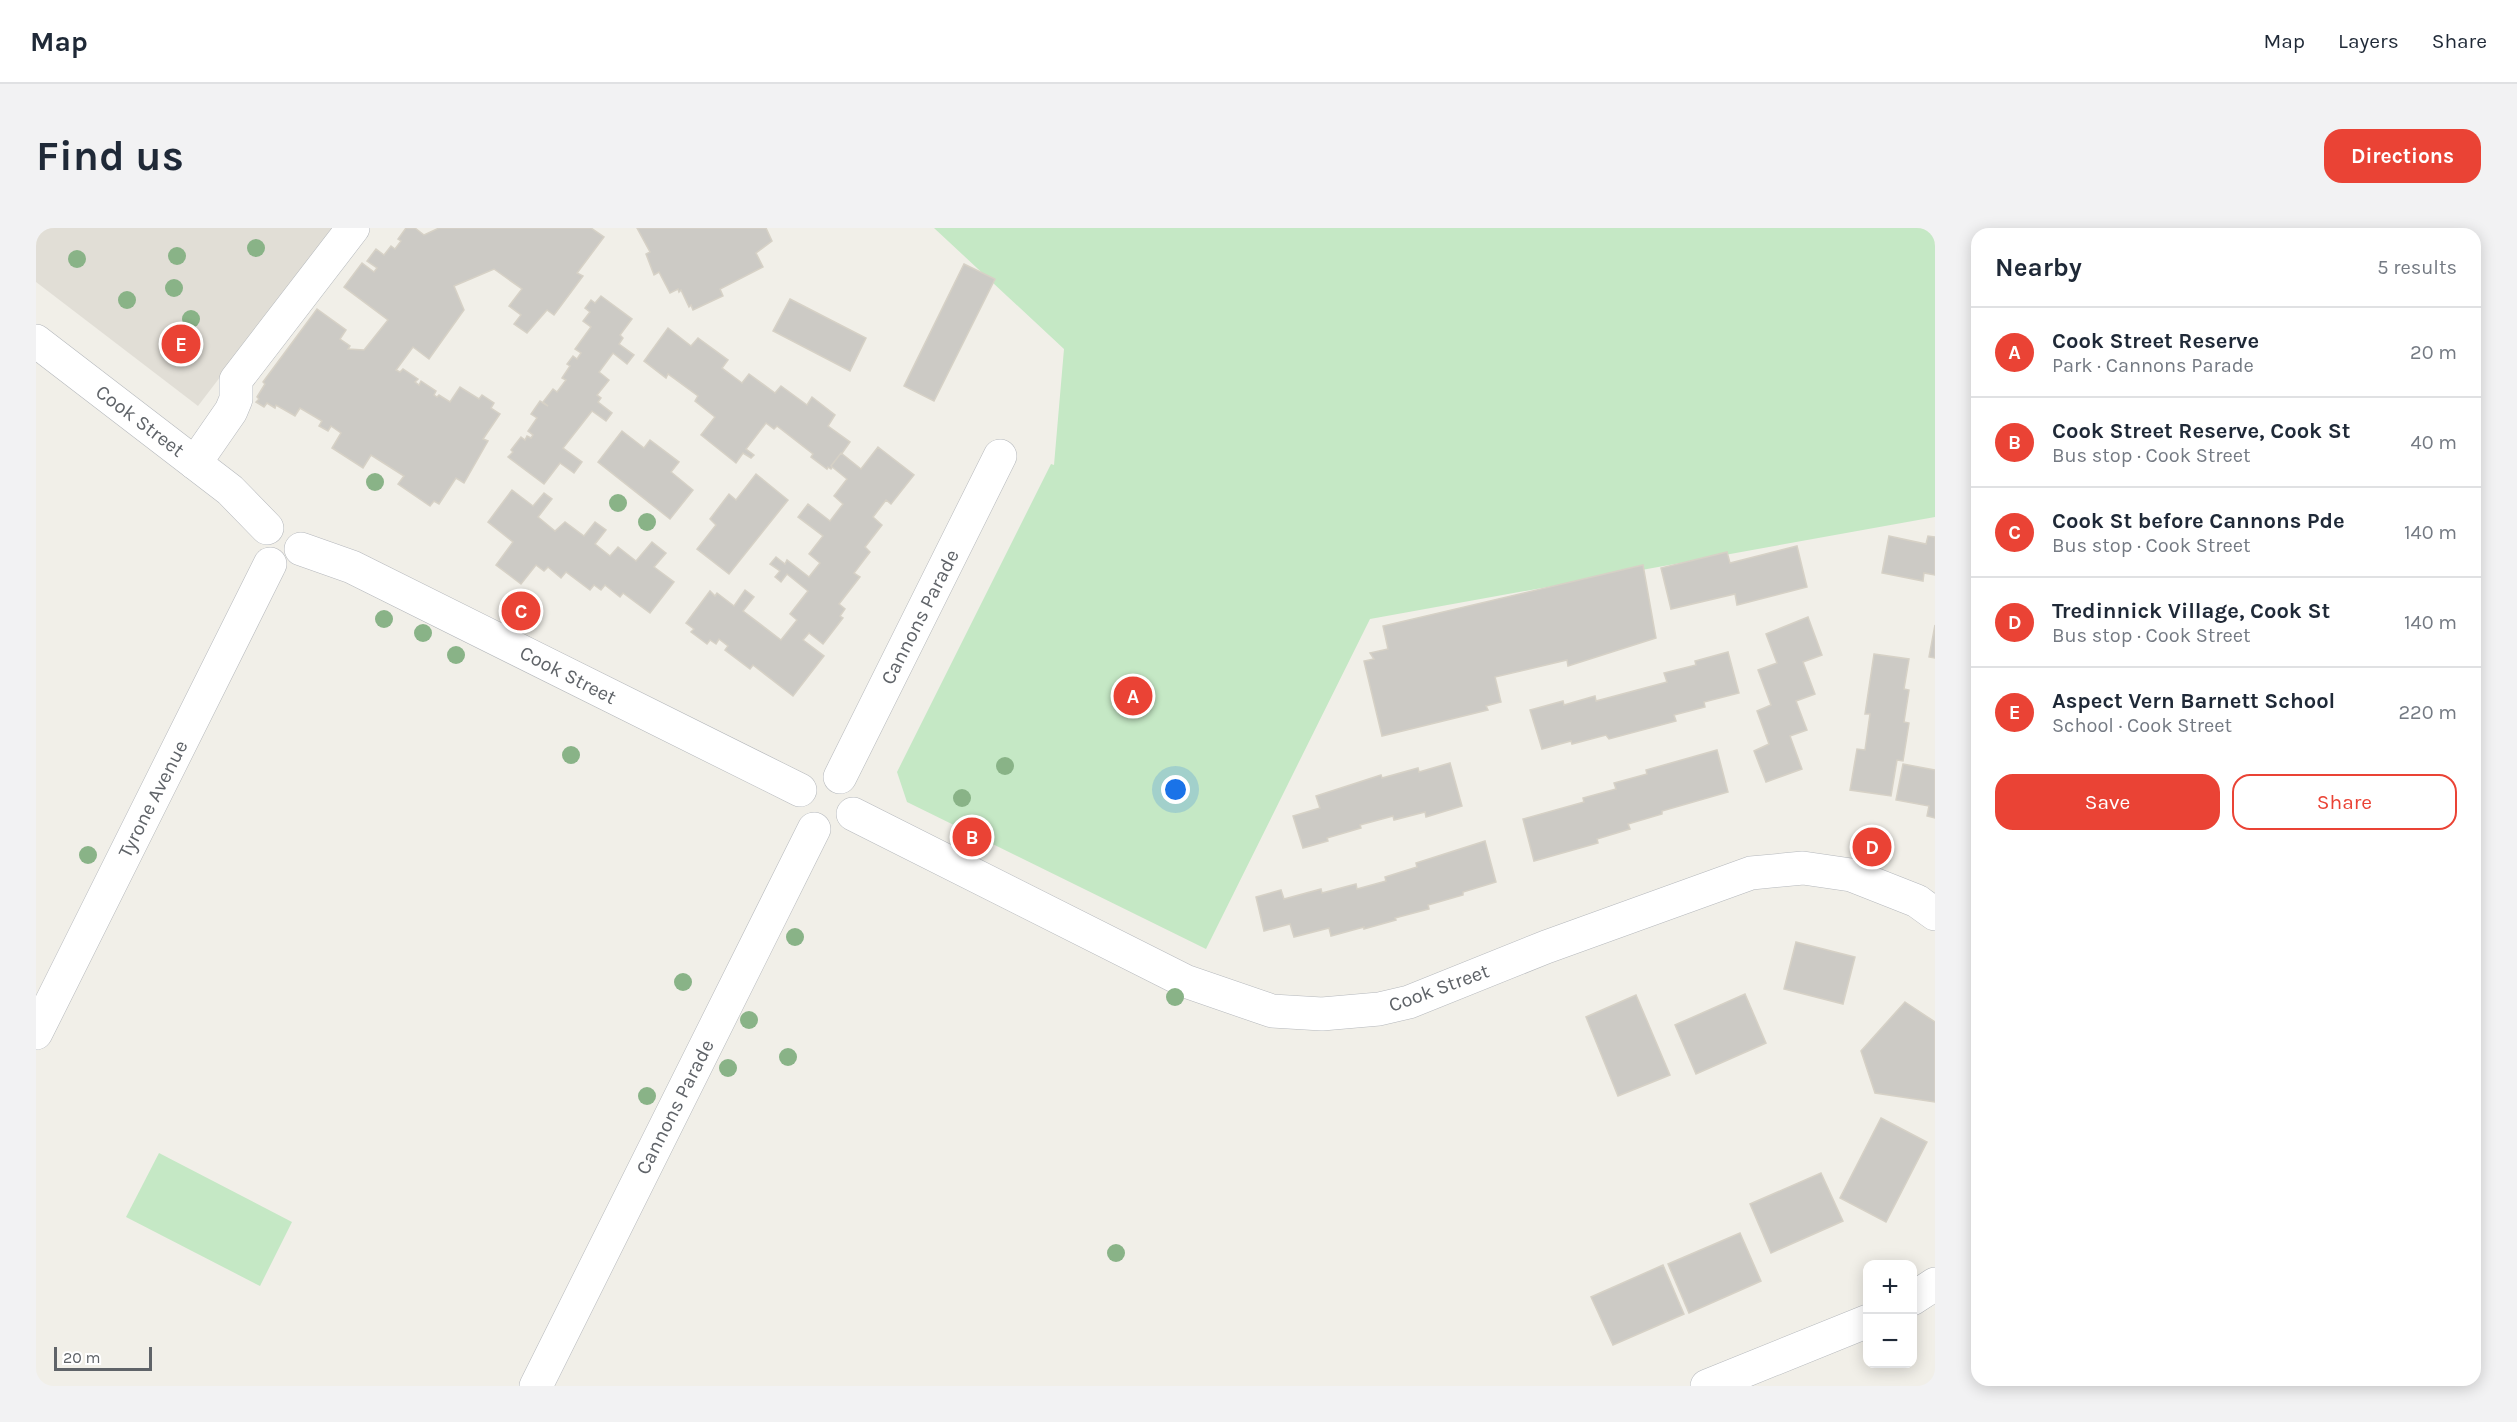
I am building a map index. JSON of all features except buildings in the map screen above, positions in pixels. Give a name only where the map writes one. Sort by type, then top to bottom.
[{"type":"street","points":[[195,463],[231,411],[236,399],[236,380],[353,228]]},
{"type":"street","name":"Cook Street","points":[[36,341],[230,490],[267,528]]},
{"type":"street","name":"Cannons Parade","points":[[840,777],[1000,456]]},
{"type":"street","points":[[281,524],[288,526],[299,535],[301,549],[295,561],[290,565],[283,567],[270,564],[260,554],[262,533],[267,528],[281,524]]},
{"type":"street","name":"Cook Street","points":[[301,549],[352,567],[800,790]]},
{"type":"street","name":"Tyrone Avenue","points":[[36,1034],[270,564]]},
{"type":"street","points":[[827,773],[840,777],[849,784],[854,792],[853,814],[846,824],[838,829],[822,831],[814,829],[801,817],[797,799],[800,790],[804,783],[819,774],[827,773]]},
{"type":"street","name":"Cook Street","points":[[853,814],[1201,989],[1272,1011],[1323,1014],[1379,1009],[1409,1002],[1546,947],[1751,873],[1803,868],[1851,875],[1917,901],[1935,914]]},
{"type":"street","name":"Cannons Parade","points":[[536,1386],[814,829]]},
{"type":"street","points":[[1917,1296],[1935,1284]]},
{"type":"street","points":[[1707,1386],[1863,1323]]},
{"type":"shaded area","points":[[36,228],[334,228],[198,406],[36,282]]},
{"type":"green space","points":[[934,228],[1935,228],[1935,517],[1370,619],[1206,949],[907,802],[897,772],[1051,464],[1054,465],[1064,349]]},
{"type":"green space","points":[[159,1153],[292,1222],[260,1286],[126,1217]]},
{"type":"place","name":"Aspect Vern Barnett School","points":[[181,344]]},
{"type":"place","name":"Cook St before Cannons Pde","points":[[521,611]]},
{"type":"place","name":"Cook Street Reserve","points":[[1133,696]]},
{"type":"place","name":"Cook Street Reserve, Cook St","points":[[972,837]]},
{"type":"place","name":"Tredinnick Village, Cook St","points":[[1872,847]]}]
